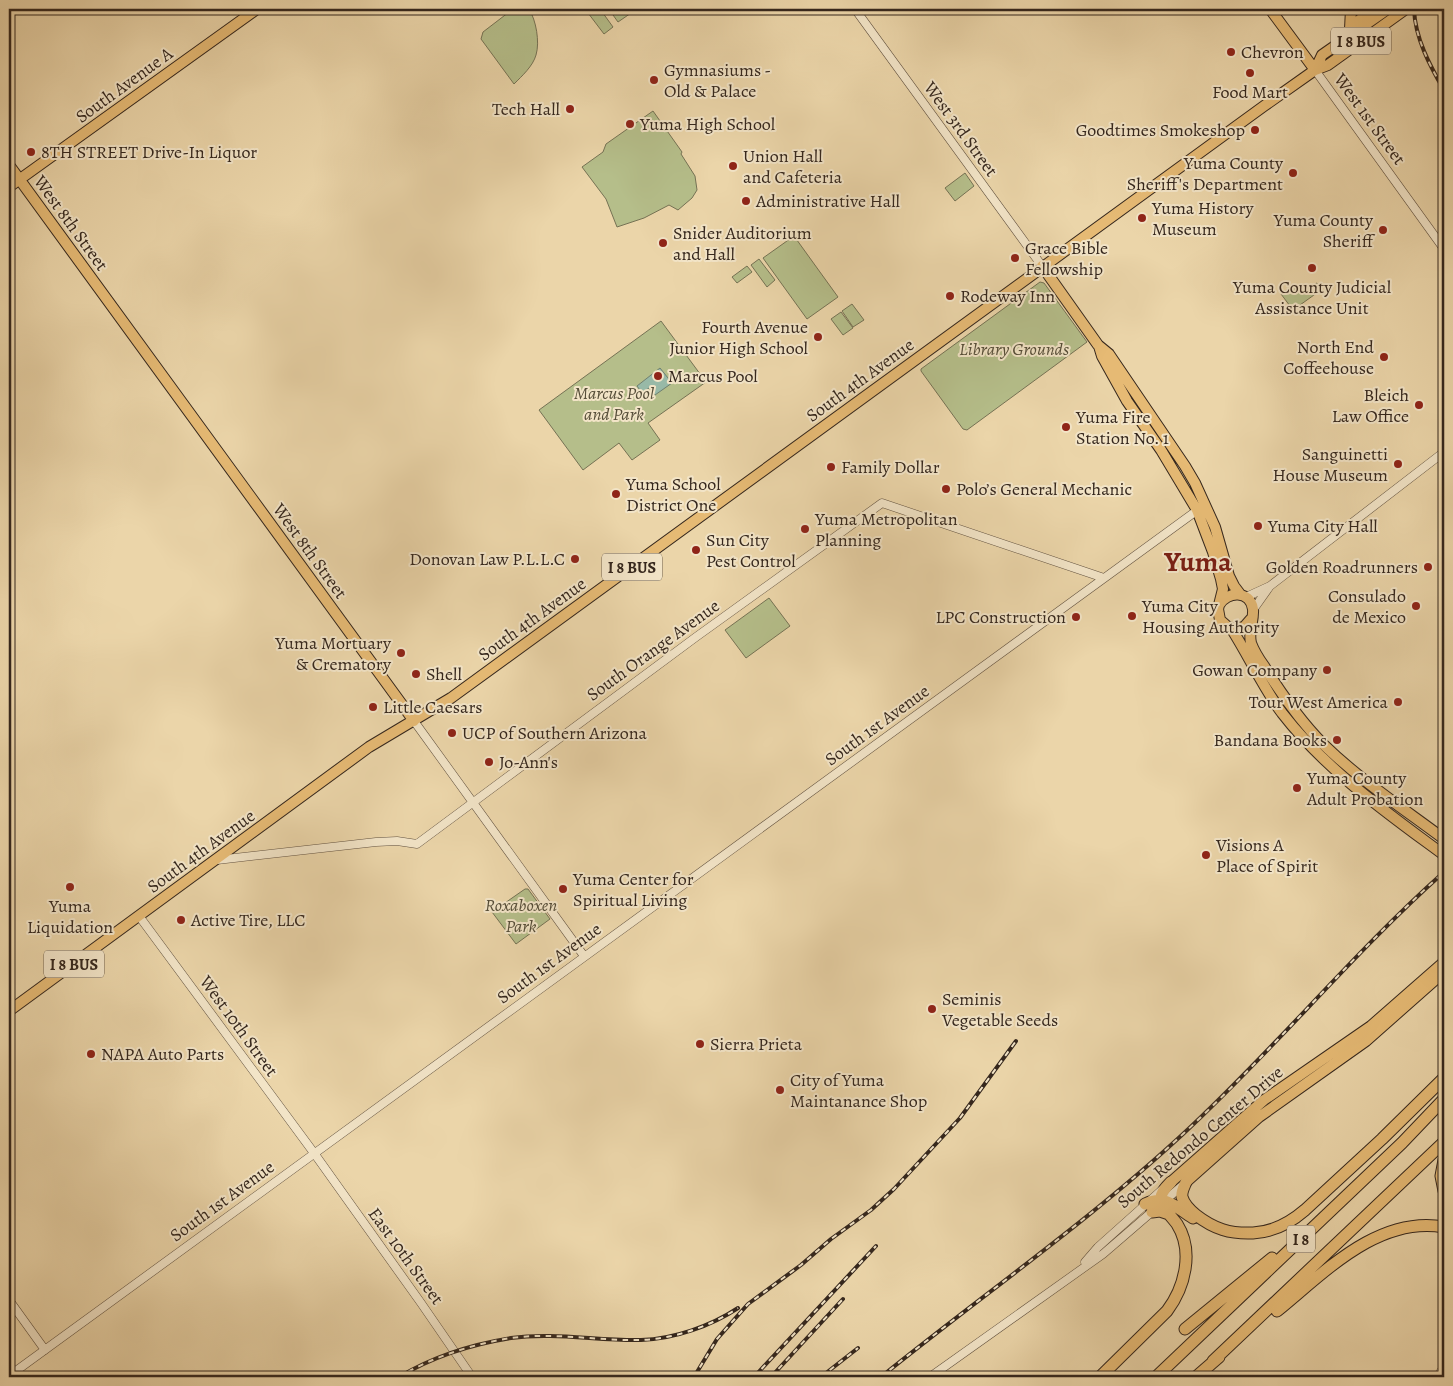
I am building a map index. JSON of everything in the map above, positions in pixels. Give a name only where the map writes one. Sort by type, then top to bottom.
[{"type":"highway","points":[[1169,1214],[1149,1208],[1154,1200],[1163,1201],[1195,1220],[1229,1232],[1253,1233],[1267,1231],[1294,1220],[1382,1139],[1444,1078]]},
{"type":"highway","name":"I 8","points":[[1156,1377],[1402,1144],[1444,1099]]},
{"type":"highway","name":"I 8","points":[[1196,1377],[1444,1142]]},
{"type":"highway","points":[[1444,1160],[1442,1176],[1444,1191]]},
{"type":"highway","points":[[1100,1377],[1167,1311],[1178,1294],[1185,1271],[1186,1255],[1184,1238],[1163,1201],[1162,1192],[1170,1182]]},
{"type":"highway","points":[[1186,1182],[1182,1192],[1183,1200],[1192,1212],[1210,1226]]},
{"type":"highway","points":[[1185,1329],[1339,1204]]},
{"type":"highway","points":[[1213,1361],[1355,1248],[1375,1237],[1396,1229],[1429,1226],[1444,1227]]},
{"type":"main road","name":"South Avenue A","points":[[9,187],[257,9]]},
{"type":"main road","name":"West 1st Street","points":[[1270,9],[1315,70]]},
{"type":"main road","points":[[1348,38],[1352,9]]},
{"type":"main road","points":[[1351,26],[1375,9]]},
{"type":"main road","name":"I 8 BUS","points":[[1315,70],[1322,56],[1388,9]]},
{"type":"main road","name":"I 8 BUS","points":[[1315,70],[1328,65],[1406,9]]},
{"type":"main road","name":"South 4th Avenue","points":[[9,1011],[370,747],[451,698],[1042,266],[1315,70]]},
{"type":"main road","name":"West 8th Street","points":[[9,165],[414,721]]},
{"type":"main road","points":[[1042,266],[1098,345],[1109,354],[1186,466],[1201,507],[1221,578],[1222,589],[1218,615],[1220,620],[1231,628],[1273,700],[1315,752],[1361,793],[1444,855]]},
{"type":"main road","points":[[1201,507],[1215,527],[1229,576],[1234,586],[1250,601],[1252,614],[1250,633],[1253,648],[1286,700],[1305,725],[1348,767],[1444,839]]},
{"type":"main road","points":[[1219,605],[1225,597],[1235,594],[1243,596]]},
{"type":"main road","points":[[1231,628],[1244,627],[1252,614]]},
{"type":"main road","name":"South Redondo Center Drive","points":[[1170,1182],[1264,1100],[1371,1026],[1444,962]]},
{"type":"main road","name":"South Redondo Center Drive","points":[[1186,1182],[1260,1117],[1366,1040],[1444,972]]},
{"type":"street","name":"West 3rd Street","points":[[855,9],[1042,266]]},
{"type":"street","name":"West 1st Street","points":[[1315,70],[1444,249]]},
{"type":"street","points":[[1243,596],[1270,586],[1444,452]]},
{"type":"street","name":"South Orange Avenue","points":[[217,860],[376,842],[397,841],[417,844],[882,503],[1104,578]]},
{"type":"street","name":"South 1st Avenue","points":[[9,1376],[1201,507]]},
{"type":"street","points":[[1252,614],[1270,586]]},
{"type":"street","name":"West 8th Street","points":[[414,721],[584,956]]},
{"type":"street","name":"West 10th Street","points":[[139,916],[314,1153]]},
{"type":"street","name":"East 10th Street","points":[[314,1153],[473,1377]]},
{"type":"street","name":"South Redondo Center Drive","points":[[930,1377],[1038,1301],[1077,1271],[1098,1247],[1149,1208],[1170,1182]]},
{"type":"street","name":"South Redondo Center Drive","points":[[1163,1201],[1186,1182]]},
{"type":"street","points":[[9,1300],[45,1350]]},
{"type":"street","points":[[1437,1377],[1444,1367]]},
{"type":"green space","points":[[513,9],[529,9],[535,25],[538,44],[532,63],[514,84],[481,39],[483,32]]},
{"type":"green space","points":[[585,9],[600,9],[613,27],[604,34]]},
{"type":"green space","points":[[622,9],[633,9],[634,11],[618,22],[613,15]]},
{"type":"green space","points":[[653,111],[682,152],[681,154],[695,176],[697,190],[692,198],[678,210],[669,205],[644,218],[617,227],[606,199],[582,167],[603,152],[606,144]]},
{"type":"green space","points":[[965,173],[974,186],[955,201],[945,188]]},
{"type":"green space","points":[[794,236],[838,297],[807,319],[763,258]]},
{"type":"green space","points":[[759,259],[775,280],[767,287],[751,265]]},
{"type":"green space","points":[[747,266],[752,272],[737,283],[732,277]]},
{"type":"green space","name":"Library Grounds","points":[[1040,282],[1044,283],[1087,342],[967,430],[963,429],[921,369]]},
{"type":"green space","points":[[1317,283],[1321,290],[1293,310],[1281,294],[1290,287],[1305,289]]},
{"type":"green space","points":[[852,304],[864,320],[853,327],[842,311]]},
{"type":"green space","points":[[841,312],[853,328],[843,335],[831,319]]},
{"type":"green space","name":"Marcus Pool and Park","points":[[661,321],[706,382],[648,423],[660,440],[632,460],[619,443],[583,470],[539,410]]},
{"type":"green space","points":[[769,598],[790,626],[746,658],[725,630]]},
{"type":"green space","name":"Roxaboxen Park","points":[[525,889],[528,889],[550,919],[516,944],[492,912]]},
{"type":"shaded area","name":"Marcus Pool","points":[[660,368],[672,383],[655,395],[649,388],[642,393],[637,386]]},
{"type":"railway","points":[[1414,9],[1420,41],[1444,90]]},
{"type":"railway","points":[[881,1377],[1110,1198],[1183,1134],[1217,1102],[1377,936],[1444,872]]},
{"type":"railway","points":[[694,1377],[717,1339],[748,1304],[871,1210],[894,1189],[960,1118],[1016,1041]]},
{"type":"railway","points":[[754,1377],[876,1246]]},
{"type":"railway","points":[[771,1377],[843,1299]]},
{"type":"railway","points":[[399,1377],[439,1357],[511,1338],[560,1336],[625,1340],[654,1339],[704,1326],[738,1308]]},
{"type":"railway","points":[[821,1377],[858,1348]]},
{"type":"place","name":"Chevron","points":[[1231,52]]},
{"type":"place","name":"Food Mart","points":[[1250,73]]},
{"type":"place","name":"Gymnasiums - Old & Palace","points":[[654,80]]},
{"type":"place","name":"Tech Hall","points":[[570,109]]},
{"type":"place","name":"Yuma High School","points":[[630,124]]},
{"type":"place","name":"Goodtimes Smokeshop","points":[[1255,130]]},
{"type":"place","name":"8TH STREET Drive-In Liquor","points":[[31,152]]},
{"type":"place","name":"Union Hall and Cafeteria","points":[[733,166]]},
{"type":"place","name":"Yuma County Sheriff's Department","points":[[1293,173]]},
{"type":"place","name":"Administrative Hall","points":[[746,201]]},
{"type":"place","name":"Yuma History Museum","points":[[1142,218]]},
{"type":"place","name":"Yuma County Sheriff","points":[[1383,230]]},
{"type":"place","name":"Snider Auditorium and Hall","points":[[663,243]]},
{"type":"place","name":"Grace Bible Fellowship","points":[[1015,258]]},
{"type":"place","name":"Yuma County Judicial Assistance Unit","points":[[1312,268]]},
{"type":"place","name":"Rodeway Inn","points":[[950,296]]},
{"type":"place","name":"Fourth Avenue Junior High School","points":[[818,337]]},
{"type":"place","name":"North End Coffeehouse","points":[[1384,357]]},
{"type":"place","name":"Marcus Pool","points":[[658,376]]},
{"type":"place","name":"Bleich Law Office","points":[[1419,405]]},
{"type":"place","name":"Yuma Fire Station No. 1","points":[[1066,427]]},
{"type":"place","name":"Sanguinetti House Museum","points":[[1398,464]]},
{"type":"place","name":"Family Dollar","points":[[831,467]]},
{"type":"place","name":"Polo’s General Mechanic","points":[[946,489]]},
{"type":"place","name":"Yuma School District One","points":[[616,494]]},
{"type":"place","name":"Yuma City Hall","points":[[1258,526]]},
{"type":"place","name":"Yuma Metropolitan Planning","points":[[805,529]]},
{"type":"place","name":"Sun City Pest Control","points":[[696,550]]},
{"type":"place","name":"Donovan Law P.L.L.C","points":[[575,559]]},
{"type":"place","name":"Golden Roadrunners","points":[[1428,567]]},
{"type":"place","name":"Consulado de Mexico","points":[[1416,606]]},
{"type":"place","name":"Yuma City Housing Authority","points":[[1132,616]]},
{"type":"place","name":"LPC Construction","points":[[1076,617]]},
{"type":"place","name":"Yuma Mortuary & Crematory","points":[[401,653]]},
{"type":"place","name":"Gowan Company","points":[[1327,670]]},
{"type":"place","name":"Shell","points":[[416,674]]},
{"type":"place","name":"Tour West America","points":[[1398,702]]},
{"type":"place","name":"Little Caesars","points":[[373,707]]},
{"type":"place","name":"UCP of Southern Arizona","points":[[452,733]]},
{"type":"place","name":"Bandana Books","points":[[1337,740]]},
{"type":"place","name":"Jo-Ann's","points":[[489,762]]},
{"type":"place","name":"Yuma County Adult Probation","points":[[1297,788]]},
{"type":"place","name":"Visions A Place of Spirit","points":[[1206,855]]},
{"type":"place","name":"Yuma Liquidation","points":[[70,887]]},
{"type":"place","name":"Yuma Center for Spiritual Living","points":[[563,889]]},
{"type":"place","name":"Active Tire, LLC","points":[[181,920]]},
{"type":"place","name":"Seminis Vegetable Seeds","points":[[932,1009]]},
{"type":"place","name":"Sierra Prieta","points":[[700,1044]]},
{"type":"place","name":"NAPA Auto Parts","points":[[91,1054]]},
{"type":"place","name":"City of Yuma Maintanance Shop","points":[[780,1090]]},
{"type":"district","name":"Yuma","points":[[1198,561]]}]
